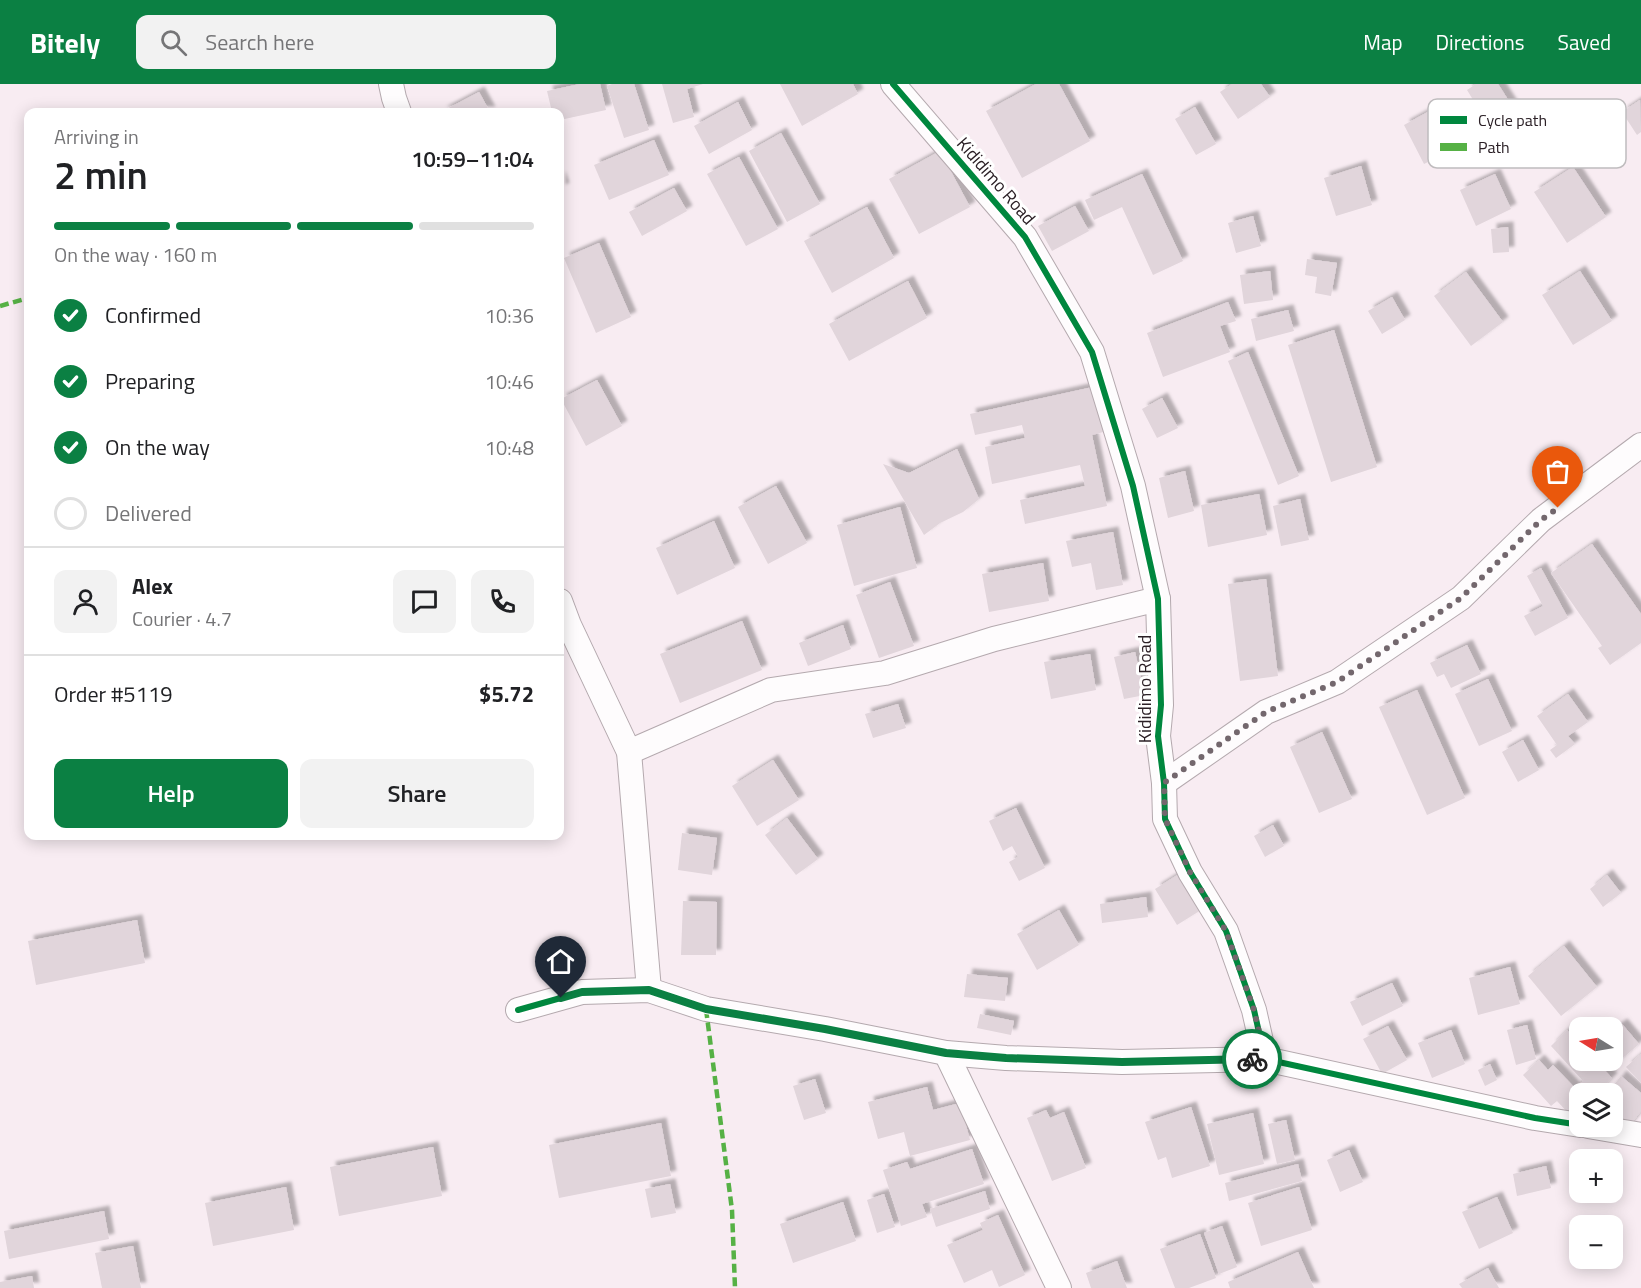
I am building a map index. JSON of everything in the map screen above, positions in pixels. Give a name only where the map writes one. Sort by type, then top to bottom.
[{"type":"street","points":[[391,84],[398,108]]},
{"type":"street","name":"Kididimo Road","points":[[893,84],[1025,237],[1092,352],[1133,486],[1158,599],[1161,705],[1158,736],[1164,783],[1165,819],[1190,872],[1226,931],[1254,1010],[1265,1059]]},
{"type":"street","points":[[1164,783],[1266,712],[1337,682],[1461,598],[1541,520],[1641,445]]},
{"type":"street","points":[[629,752],[771,690],[885,673],[994,639],[1158,599]]},
{"type":"street","points":[[564,612],[629,752],[649,990]]},
{"type":"street","points":[[518,1010],[582,992],[649,990],[706,1009],[946,1053],[1006,1058],[1122,1062],[1265,1059],[1535,1118],[1569,1123]]},
{"type":"street","points":[[946,1053],[1059,1288]]},
{"type":"street","points":[[1623,1132],[1641,1135]]},
{"type":"building","points":[[580,84],[600,84],[606,110],[564,119],[564,108],[551,108],[547,91]]},
{"type":"building","points":[[634,84],[649,130],[624,138],[607,86]]},
{"type":"building","points":[[662,84],[703,84],[687,89],[694,117],[673,123]]},
{"type":"building","points":[[780,84],[853,84],[858,94],[802,126]]},
{"type":"building","points":[[1036,84],[1059,84],[1090,141],[1022,178],[986,111]]},
{"type":"building","points":[[1232,84],[1261,84],[1270,97],[1238,119],[1220,92]]},
{"type":"building","points":[[1476,84],[1498,84],[1508,99],[1473,99],[1467,90]]},
{"type":"building","points":[[479,92],[488,108],[449,108]]},
{"type":"building","points":[[1640,100],[1641,132],[1637,135],[1626,118],[1626,109]]},
{"type":"building","points":[[738,102],[752,130],[709,154],[694,126]]},
{"type":"building","points":[[1195,107],[1216,144],[1196,155],[1175,119]]},
{"type":"building","points":[[1428,112],[1428,162],[1424,164],[1404,125]]},
{"type":"building","points":[[781,133],[820,204],[787,222],[749,151]]},
{"type":"building","points":[[654,140],[669,175],[609,200],[594,165]]},
{"type":"building","points":[[940,151],[970,207],[919,234],[889,179]]},
{"type":"building","points":[[739,157],[778,229],[746,246],[707,174]]},
{"type":"building","points":[[1361,166],[1372,205],[1336,216],[1324,178]]},
{"type":"building","points":[[1574,168],[1606,217],[1567,243],[1534,192]]},
{"type":"building","points":[[1142,174],[1183,261],[1153,275],[1122,207],[1094,220],[1085,200]]},
{"type":"building","points":[[1495,174],[1511,209],[1476,226],[1460,190]]},
{"type":"building","points":[[674,188],[687,211],[642,236],[629,212]]},
{"type":"building","points":[[1075,206],[1089,231],[1052,251],[1038,226]]},
{"type":"building","points":[[867,207],[894,258],[832,293],[804,241]]},
{"type":"building","points":[[1253,216],[1261,246],[1236,253],[1228,223]]},
{"type":"building","points":[[1508,227],[1509,252],[1493,253],[1491,229]]},
{"type":"building","points":[[599,243],[631,317],[596,333],[564,258]]},
{"type":"building","points":[[1307,259],[1337,263],[1331,296],[1315,293],[1317,277],[1305,275]]},
{"type":"building","points":[[1270,271],[1273,300],[1244,304],[1240,275]]},
{"type":"building","points":[[1580,271],[1612,321],[1573,345],[1542,295]]},
{"type":"building","points":[[1466,272],[1503,322],[1471,346],[1434,296]]},
{"type":"building","points":[[908,281],[927,318],[849,361],[829,324]]},
{"type":"building","points":[[1392,297],[1405,320],[1382,334],[1368,311]]},
{"type":"building","points":[[1228,302],[1236,321],[1220,326],[1230,352],[1163,377],[1147,333]]},
{"type":"building","points":[[1288,310],[1294,331],[1256,341],[1251,319]]},
{"type":"building","points":[[1334,330],[1377,467],[1331,482],[1288,345]]},
{"type":"building","points":[[1248,352],[1299,476],[1278,485],[1228,361]]},
{"type":"building","points":[[597,380],[622,426],[586,446],[564,405],[564,397]]},
{"type":"building","points":[[1102,385],[1111,430],[1092,435],[1107,506],[1025,524],[1020,500],[1085,486],[1080,465],[992,484],[985,447],[1025,438],[1022,425],[975,435],[970,414]]},
{"type":"building","points":[[1162,398],[1178,428],[1157,438],[1142,409]]},
{"type":"building","points":[[957,449],[979,499],[963,512],[940,523],[924,535],[883,464],[909,473]]},
{"type":"building","points":[[1185,471],[1194,511],[1168,518],[1159,478]]},
{"type":"building","points":[[776,486],[807,543],[768,564],[738,507]]},
{"type":"building","points":[[1259,494],[1267,535],[1208,547],[1201,505]]},
{"type":"building","points":[[1300,499],[1309,540],[1281,546],[1273,506]]},
{"type":"building","points":[[900,507],[917,568],[854,586],[837,525]]},
{"type":"building","points":[[714,521],[735,568],[677,595],[656,548]]},
{"type":"building","points":[[1113,532],[1123,585],[1096,590],[1091,563],[1072,567],[1066,541]]},
{"type":"building","points":[[1592,544],[1641,614],[1641,643],[1610,665],[1598,648],[1602,646],[1551,573]]},
{"type":"building","points":[[1043,563],[1049,601],[989,612],[982,574]]},
{"type":"building","points":[[1541,568],[1568,618],[1535,636],[1524,616],[1543,606],[1527,576]]},
{"type":"building","points":[[1266,579],[1278,676],[1240,681],[1228,584]]},
{"type":"building","points":[[890,582],[914,646],[879,658],[856,595]]},
{"type":"building","points":[[742,621],[762,670],[680,703],[660,654]]},
{"type":"building","points":[[843,625],[851,649],[808,666],[799,643]]},
{"type":"building","points":[[1467,645],[1481,674],[1451,688],[1444,674],[1437,677],[1430,663]]},
{"type":"building","points":[[1135,652],[1145,695],[1124,699],[1114,657]]},
{"type":"building","points":[[1090,654],[1096,690],[1051,699],[1044,662]]},
{"type":"building","points":[[1488,679],[1512,731],[1479,746],[1455,694]]},
{"type":"building","points":[[1417,690],[1465,798],[1427,815],[1379,707]]},
{"type":"building","points":[[1568,694],[1588,722],[1568,736],[1575,744],[1556,758],[1550,750],[1557,745],[1537,716]]},
{"type":"building","points":[[898,704],[906,728],[873,738],[865,714]]},
{"type":"building","points":[[1322,732],[1352,799],[1319,813],[1290,747]]},
{"type":"building","points":[[1523,740],[1539,770],[1518,782],[1502,752]]},
{"type":"building","points":[[773,760],[799,800],[757,826],[732,786]]},
{"type":"building","points":[[1016,808],[1045,868],[1019,881],[1009,862],[1018,857],[1012,846],[1003,851],[989,821]]},
{"type":"building","points":[[787,818],[818,859],[796,875],[765,835]]},
{"type":"building","points":[[1273,825],[1284,846],[1265,857],[1254,836]]},
{"type":"building","points":[[682,833],[717,838],[712,875],[678,870]]},
{"type":"building","points":[[1179,874],[1201,910],[1177,925],[1155,889]]},
{"type":"building","points":[[1607,875],[1621,893],[1603,907],[1590,889]]},
{"type":"building","points":[[1146,897],[1148,917],[1102,923],[1100,904]]},
{"type":"building","points":[[683,901],[717,902],[716,955],[681,955]]},
{"type":"building","points":[[1059,910],[1079,945],[1037,970],[1017,934]]},
{"type":"building","points":[[137,920],[145,963],[36,985],[28,941]]},
{"type":"building","points":[[1564,946],[1597,987],[1561,1016],[1528,976]]},
{"type":"building","points":[[1510,967],[1520,1004],[1478,1015],[1469,978]]},
{"type":"building","points":[[967,974],[1008,978],[1005,1001],[964,997]]},
{"type":"building","points":[[1392,983],[1403,1006],[1362,1026],[1350,1002]]},
{"type":"building","points":[[980,1014],[1014,1021],[1011,1035],[977,1028]]},
{"type":"building","points":[[1527,1025],[1536,1059],[1516,1065],[1507,1030]]},
{"type":"building","points":[[1623,1025],[1639,1044],[1623,1058]]},
{"type":"building","points":[[1388,1026],[1407,1060],[1382,1074],[1363,1039]]},
{"type":"building","points":[[1451,1030],[1465,1064],[1432,1078],[1418,1043]]},
{"type":"building","points":[[1567,1030],[1569,1032],[1569,1066],[1551,1046]]},
{"type":"building","points":[[1641,1054],[1641,1083],[1626,1067]]},
{"type":"building","points":[[1539,1060],[1548,1070],[1553,1065],[1570,1083],[1569,1114],[1557,1101],[1551,1106],[1523,1075]]},
{"type":"building","points":[[1490,1064],[1497,1080],[1485,1086],[1478,1070]]},
{"type":"building","points":[[1574,1071],[1605,1071],[1612,1078],[1607,1083],[1581,1083],[1583,1081]]},
{"type":"building","points":[[1621,1076],[1641,1093],[1641,1111],[1627,1129],[1623,1126],[1623,1083],[1616,1083]]},
{"type":"building","points":[[815,1079],[826,1113],[804,1120],[793,1086]]},
{"type":"building","points":[[927,1087],[933,1110],[960,1103],[970,1140],[910,1156],[904,1132],[878,1139],[868,1102]]},
{"type":"building","points":[[1191,1107],[1210,1166],[1172,1178],[1166,1157],[1158,1160],[1145,1122]]},
{"type":"building","points":[[1046,1110],[1050,1118],[1064,1112],[1086,1168],[1052,1181],[1027,1118]]},
{"type":"building","points":[[1253,1113],[1264,1164],[1219,1175],[1207,1124]]},
{"type":"building","points":[[1286,1120],[1295,1160],[1277,1164],[1268,1124]]},
{"type":"building","points":[[661,1123],[671,1176],[559,1198],[549,1145]]},
{"type":"building","points":[[433,1147],[442,1196],[339,1216],[330,1167]]},
{"type":"building","points":[[972,1149],[984,1184],[922,1204],[927,1217],[901,1226],[883,1170],[907,1162],[910,1169]]},
{"type":"building","points":[[1349,1150],[1363,1182],[1340,1192],[1327,1160]]},
{"type":"building","points":[[1298,1164],[1302,1181],[1229,1201],[1225,1183]]},
{"type":"building","points":[[1546,1166],[1551,1188],[1517,1196],[1513,1174]]},
{"type":"building","points":[[670,1184],[676,1213],[651,1218],[645,1189]]},
{"type":"building","points":[[286,1187],[294,1230],[213,1246],[205,1203]]},
{"type":"building","points":[[1299,1187],[1312,1230],[1261,1246],[1248,1203]]},
{"type":"building","points":[[985,1191],[990,1209],[936,1227],[930,1209]]},
{"type":"building","points":[[884,1194],[895,1227],[877,1233],[867,1200]]},
{"type":"building","points":[[1497,1197],[1513,1233],[1479,1249],[1462,1212]]},
{"type":"building","points":[[843,1202],[856,1241],[793,1263],[780,1224]]},
{"type":"building","points":[[104,1211],[109,1239],[9,1259],[4,1231]]},
{"type":"building","points":[[998,1215],[1025,1275],[999,1287],[992,1270],[964,1283],[947,1245],[983,1230],[980,1223]]},
{"type":"building","points":[[1222,1226],[1237,1267],[1219,1274],[1204,1233]]},
{"type":"building","points":[[1200,1234],[1216,1278],[1189,1288],[1175,1288],[1160,1249]]},
{"type":"building","points":[[133,1246],[141,1288],[102,1288],[95,1253]]},
{"type":"building","points":[[1298,1252],[1314,1288],[1230,1288],[1228,1282]]},
{"type":"building","points":[[1117,1261],[1127,1288],[1091,1288],[1086,1273]]},
{"type":"building","points":[[1488,1268],[1499,1288],[1462,1288],[1459,1284]]},
{"type":"building","points":[[32,1276],[34,1288],[0,1288],[0,1282]]},
{"type":"marked path","points":[[0,306],[24,299]]},
{"type":"marked path","points":[[706,1009],[732,1210],[735,1288]]},
{"type":"cycle path","points":[[893,84],[1025,237],[1092,352],[1133,486],[1158,599],[1161,705],[1158,736],[1164,783],[1165,819],[1190,872],[1226,931],[1254,1010],[1265,1059]]},
{"type":"cycle path","points":[[518,1010],[582,992],[649,990],[706,1009],[946,1053],[1006,1058],[1122,1062],[1265,1059],[1535,1118],[1569,1123]]},
{"type":"way so far","points":[[1252,1059],[1265,1059],[1254,1010],[1226,931],[1190,872],[1165,819],[1164,783],[1266,712],[1337,682],[1461,598],[1541,520],[1558,508]]},
{"type":"route","points":[[561,998],[582,992],[649,990],[706,1009],[946,1053],[1006,1058],[1122,1062],[1252,1059]]}]
